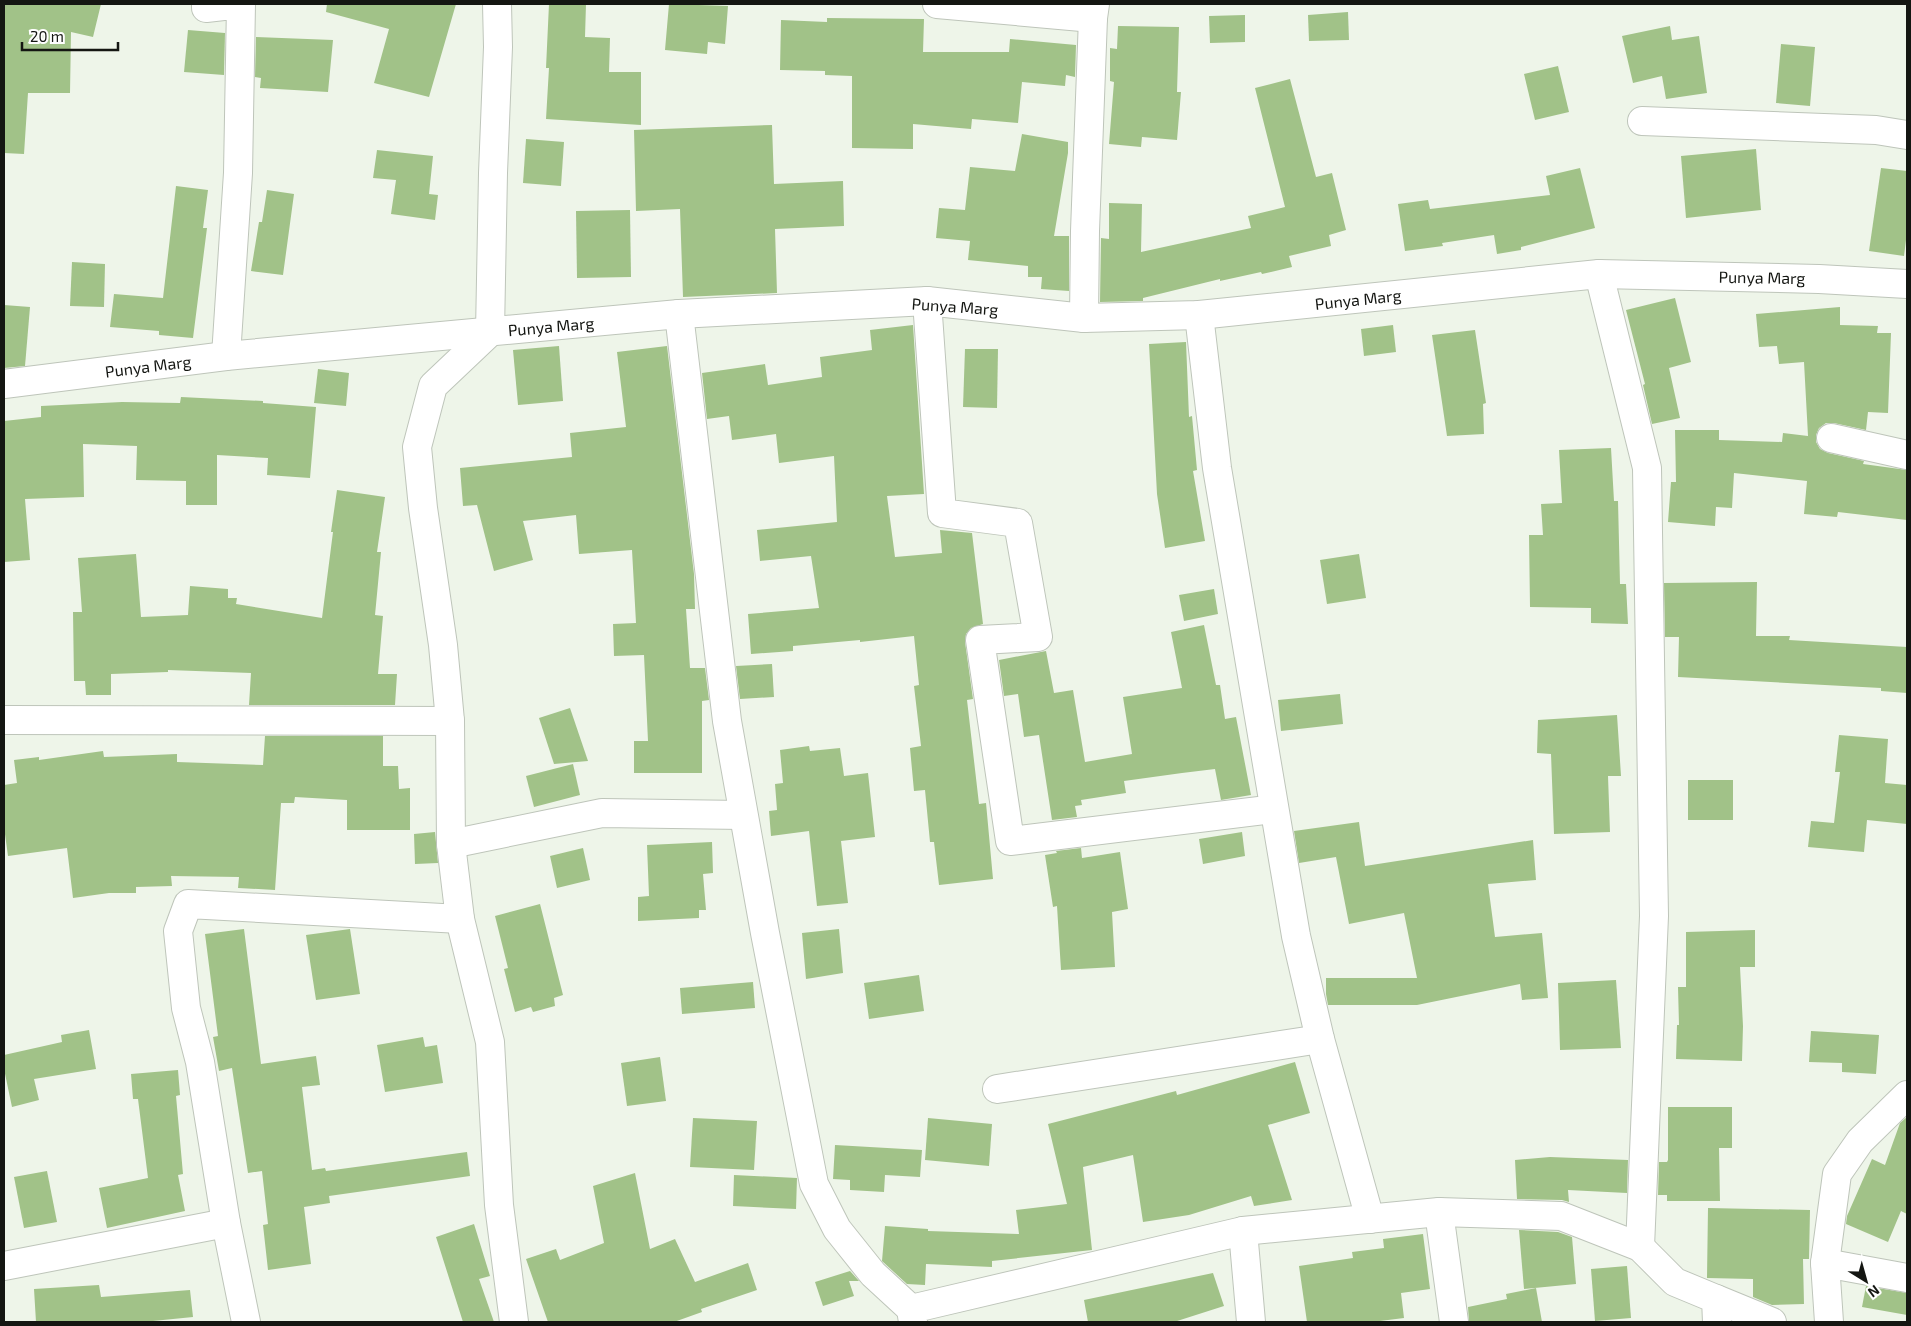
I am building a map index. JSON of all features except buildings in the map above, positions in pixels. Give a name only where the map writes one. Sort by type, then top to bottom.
[{"type":"street","points":[[206,4],[206,8],[241,4],[238,173],[226,356]]},
{"type":"street","points":[[497,4],[498,47],[490,332],[433,386],[417,447],[423,508],[443,645],[450,722],[451,844],[460,919],[490,1042],[499,1206],[514,1322]]},
{"type":"street","points":[[937,4],[1094,11],[1085,231],[1084,318]]},
{"type":"street","points":[[1642,121],[1876,130],[1907,135]]},
{"type":"street","points":[[1599,274],[1647,468],[1654,916],[1640,1247]]},
{"type":"street","name":"Punya Marg","points":[[4,384],[226,356],[679,314],[927,301],[1084,318],[1199,315],[1599,274],[1819,279],[1907,284]]},
{"type":"street","points":[[927,301],[942,513],[1018,522],[1038,637],[980,640],[1010,841],[1274,809]]},
{"type":"street","points":[[679,314],[727,721],[743,815],[814,1184],[837,1229],[873,1274],[912,1315],[1243,1231],[1439,1212],[1561,1216],[1640,1247],[1675,1282],[1716,1310],[1772,1322]]},
{"type":"street","points":[[1199,315],[1217,468],[1296,936],[1320,1039],[1370,1219]]},
{"type":"street","points":[[1831,438],[1907,455]]},
{"type":"street","points":[[4,720],[450,722]]},
{"type":"street","points":[[451,844],[602,813],[743,815]]},
{"type":"street","points":[[246,1322],[226,1223],[200,1062],[186,1008],[178,931],[188,904],[460,919]]},
{"type":"street","points":[[998,1089],[1320,1039]]},
{"type":"street","points":[[1829,1322],[1825,1263],[1837,1174],[1860,1141],[1907,1096]]},
{"type":"street","points":[[1439,1212],[1454,1322]]},
{"type":"street","points":[[4,1266],[226,1223]]},
{"type":"street","points":[[1243,1231],[1250,1322]]},
{"type":"street","points":[[1825,1263],[1907,1278]]}]
